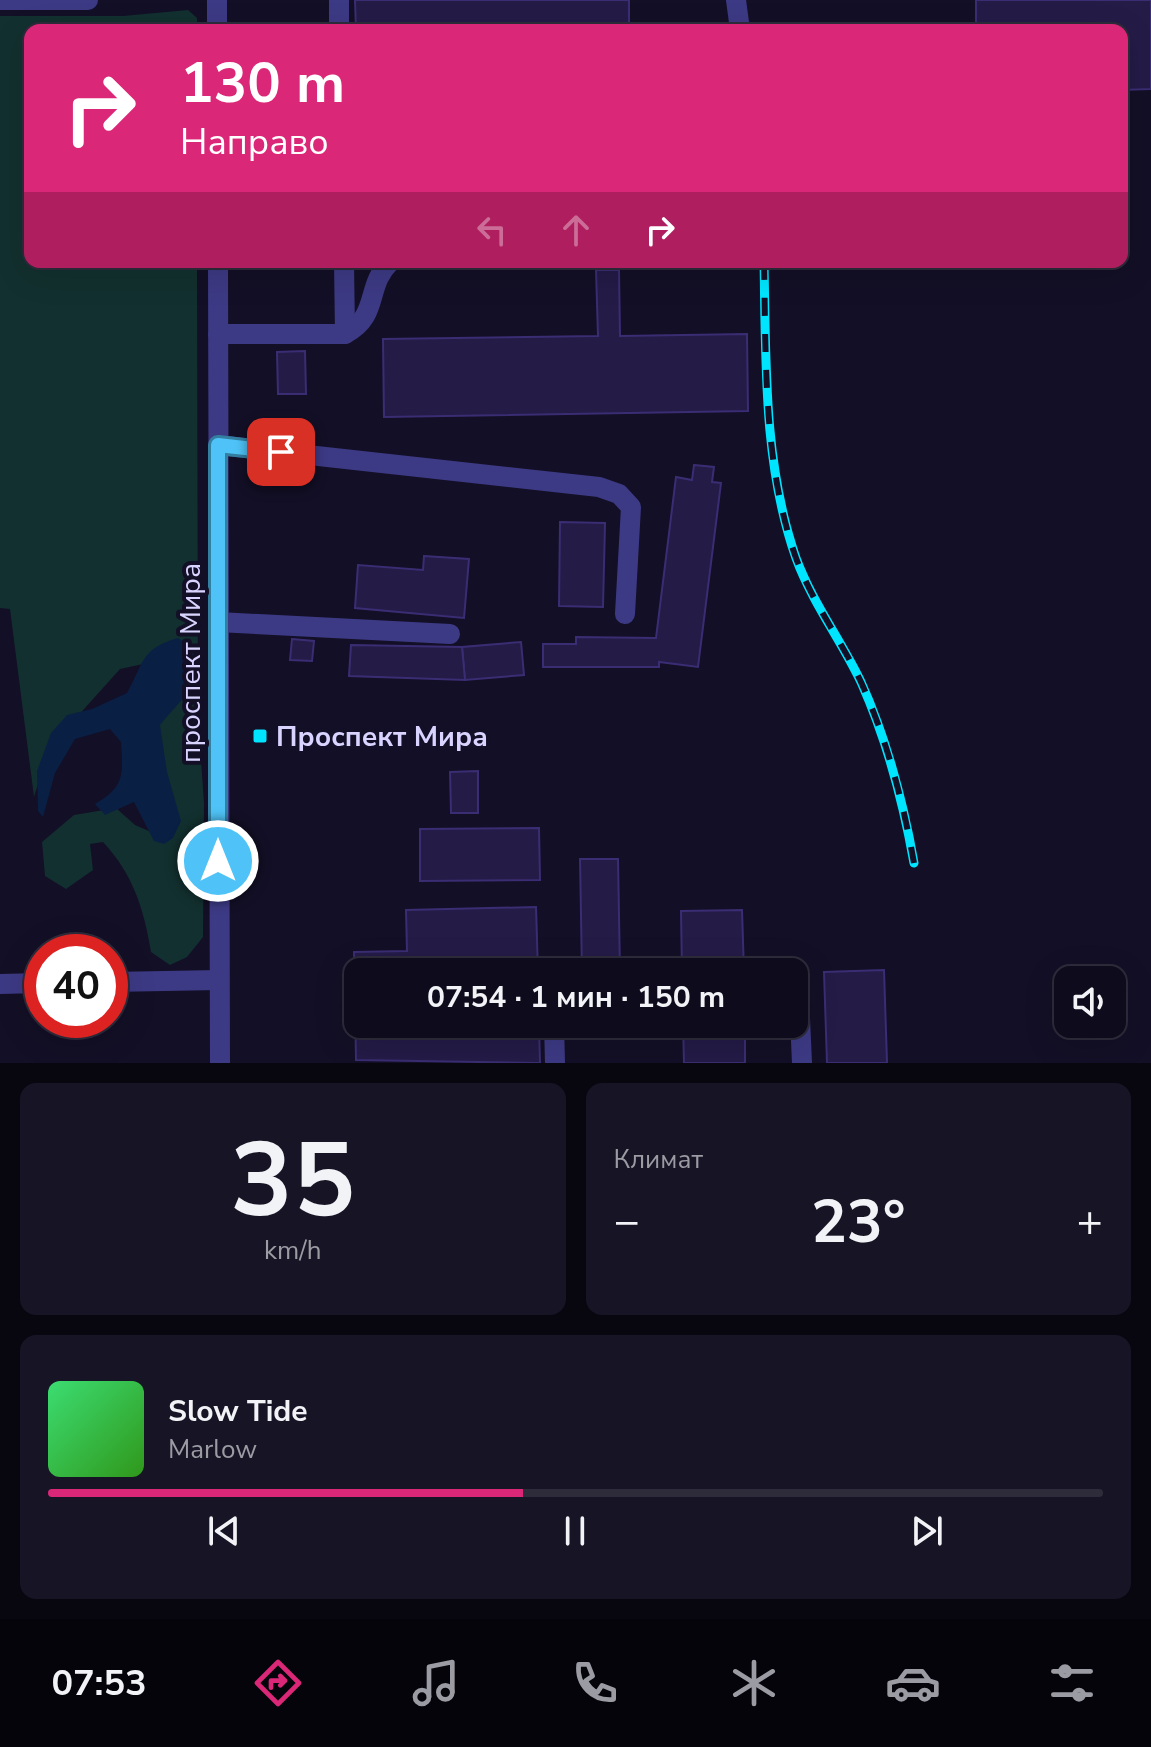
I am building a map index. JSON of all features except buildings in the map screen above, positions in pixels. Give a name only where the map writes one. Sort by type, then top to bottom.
[{"type":"street","points":[[0,0],[88,0]]},
{"type":"street","points":[[217,0],[217,24]]},
{"type":"street","points":[[339,0],[339,24]]},
{"type":"street","points":[[736,0],[739,24]]},
{"type":"street","name":"проспект Мира","points":[[218,268],[220,1063]]},
{"type":"street","points":[[344,268],[345,334]]},
{"type":"street","points":[[218,334],[345,334],[359,327],[370,312],[374,287],[386,268]]},
{"type":"street","points":[[218,445],[599,487],[619,494],[631,507],[625,614]]},
{"type":"street","points":[[218,622],[450,634]]},
{"type":"street","points":[[128,982],[219,980]]},
{"type":"street","points":[[0,984],[24,983]]},
{"type":"street","points":[[554,1038],[555,1063]]},
{"type":"street","points":[[801,1038],[802,1063]]},
{"type":"green space","points":[[188,10],[197,18],[197,24],[24,24],[24,268],[197,268],[198,717],[204,803],[203,937],[187,957],[170,965],[151,952],[136,893],[103,842],[90,844],[93,870],[66,889],[45,876],[42,842],[74,815],[116,808],[135,825],[158,835],[148,663],[120,669],[49,748],[34,797],[10,609],[0,608],[0,16],[123,16]]},
{"type":"water","points":[[178,638],[192,647],[191,684],[160,725],[167,772],[181,821],[173,838],[164,844],[154,841],[134,802],[105,815],[95,804],[112,792],[122,771],[121,742],[110,729],[75,739],[55,773],[43,817],[38,811],[37,771],[51,733],[67,715],[92,709],[127,693],[150,652]]},
{"type":"railway","points":[[764,268],[768,412],[777,486],[785,522],[803,574],[861,682],[879,726],[899,794],[914,863]]},
{"type":"place","name":"Проспект Мира","points":[[260,736]]},
{"type":"route","points":[[218,861],[218,445],[281,452]]}]
